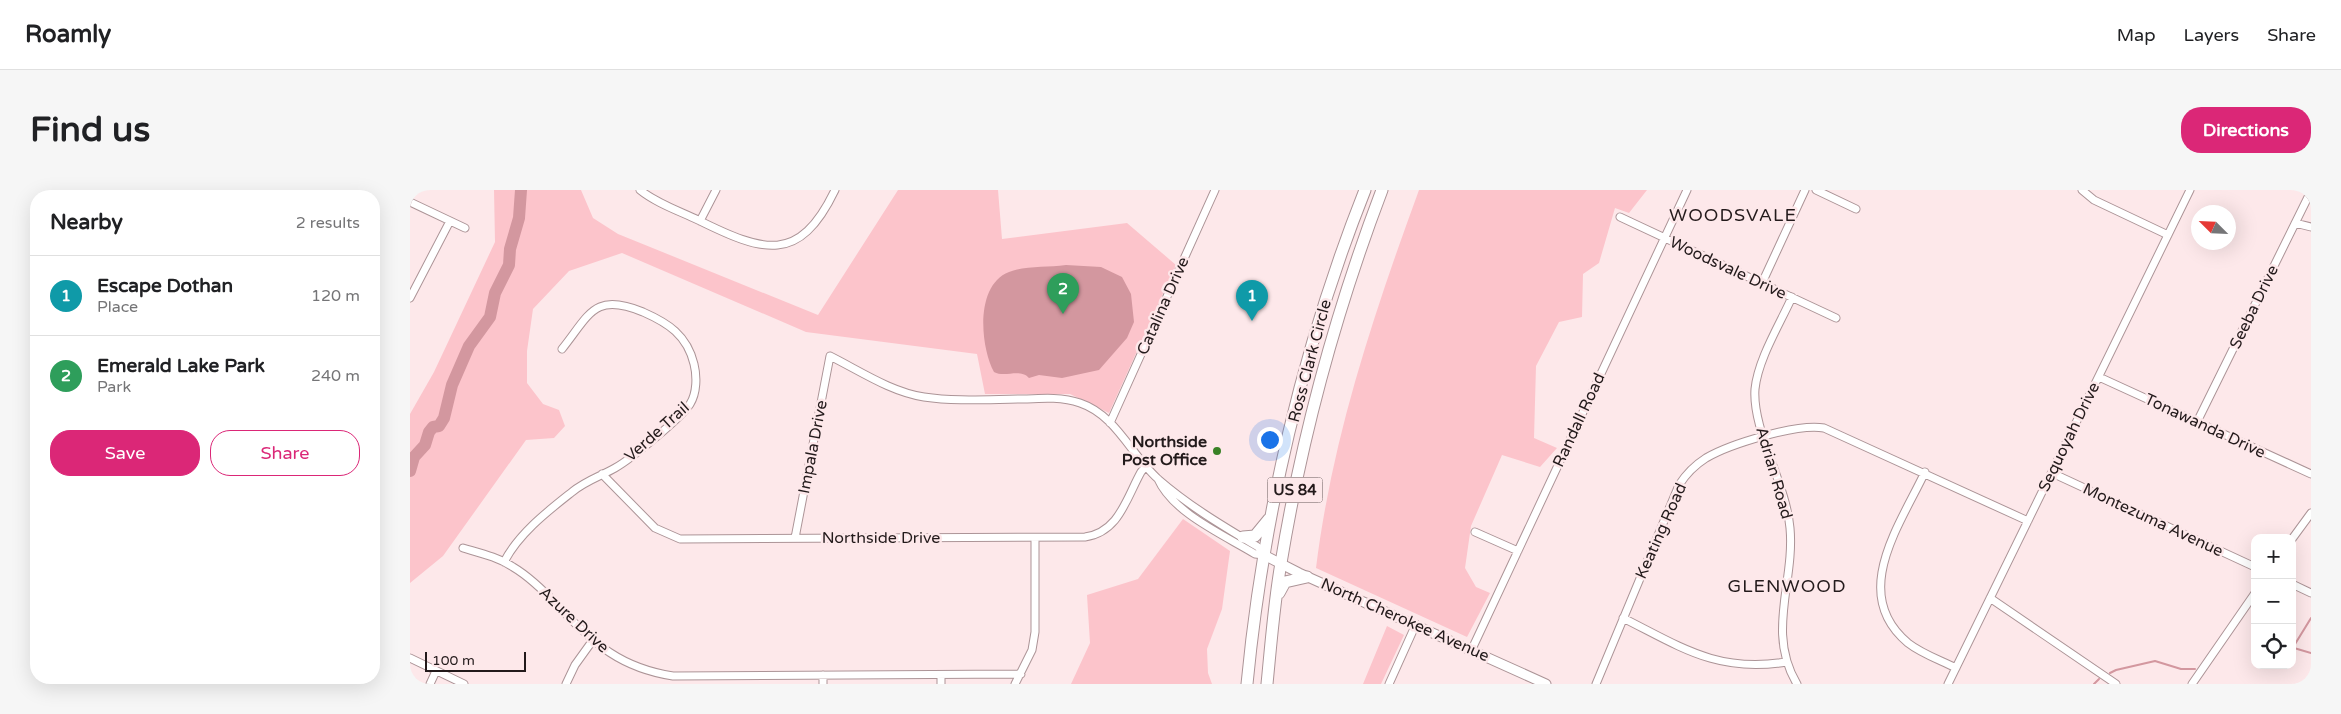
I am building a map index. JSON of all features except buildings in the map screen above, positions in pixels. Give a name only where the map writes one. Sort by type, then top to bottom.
[{"type":"highway","name":"Ross Clark Circle","points":[[1247,678],[1264,555],[1294,415],[1312,347],[1345,243],[1365,190]]},
{"type":"highway","name":"Ross Clark Circle","points":[[1268,679],[1281,564],[1301,457],[1328,351],[1360,248],[1382,190]]},
{"type":"highway","points":[[1345,243],[1360,248]]},
{"type":"highway","points":[[1312,347],[1328,351]]},
{"type":"highway","points":[[1242,537],[1255,536],[1263,529],[1273,513]]},
{"type":"highway","points":[[1276,599],[1285,582],[1307,577]]},
{"type":"highway","points":[[1247,678],[1268,679]]},
{"type":"street","points":[[640,190],[746,242],[769,247],[795,241],[811,228],[826,210],[835,190]]},
{"type":"street","points":[[700,221],[716,190]]},
{"type":"street","name":"Randall Road","points":[[1472,649],[1687,190]]},
{"type":"street","points":[[1762,283],[1805,190]]},
{"type":"street","points":[[1816,190],[1856,209]]},
{"type":"street","points":[[2082,190],[2094,200],[2168,235]]},
{"type":"street","name":"Sequoyah Drive","points":[[1948,684],[2190,190]]},
{"type":"street","name":"Catalina Drive","points":[[1110,423],[1213,191]]},
{"type":"street","name":"Seeba Drive","points":[[2197,422],[2311,192]]},
{"type":"street","points":[[410,202],[465,228]]},
{"type":"street","name":"Woodsvale Drive","points":[[1620,217],[1836,318]]},
{"type":"street","points":[[410,298],[450,221]]},
{"type":"street","points":[[2295,224],[2311,227]]},
{"type":"street","name":"Adrian Road","points":[[1792,298],[1761,364],[1756,379],[1755,403],[1784,497],[1790,531],[1782,627],[1786,662],[1797,684]]},
{"type":"street","name":"Verde Trail","points":[[504,562],[521,536],[572,492],[629,458],[690,404],[695,388],[692,357],[675,330],[660,320],[618,303],[602,305],[596,309],[562,349]]},
{"type":"street","name":"North Cherokee Avenue","points":[[830,356],[892,387],[913,395],[945,399],[1062,399],[1089,407],[1110,423],[1158,479],[1188,504],[1258,547],[1264,555]]},
{"type":"street","name":"Impala Drive","points":[[795,538],[830,356]]},
{"type":"street","name":"Tonawanda Drive","points":[[2099,377],[2311,474]]},
{"type":"street","name":"Keating Road","points":[[1596,684],[1684,479],[1706,458],[1764,436],[1803,426],[1824,428],[1925,472],[2028,521]]},
{"type":"street","name":"Northside Drive","points":[[602,474],[655,528],[673,537],[689,539],[1035,538],[1084,537],[1107,530],[1116,520],[1137,478],[1147,465]]},
{"type":"street","points":[[1925,472],[1883,561],[1880,579],[1881,597],[1889,620],[1902,638],[1921,651],[1956,668]]},
{"type":"street","name":"Montezuma Avenue","points":[[2052,472],[2251,565]]},
{"type":"street","name":"North Cherokee Avenue","points":[[1158,479],[1163,490],[1183,510],[1255,554],[1264,555],[1307,577],[1472,649],[1546,684]]},
{"type":"street","points":[[2296,534],[2311,513]]},
{"type":"street","points":[[1476,532],[1518,551]]},
{"type":"street","points":[[1016,684],[1032,650],[1035,632],[1035,538]]},
{"type":"street","name":"Azure Drive","points":[[463,548],[504,562],[539,587],[593,640],[626,663],[659,674],[673,676],[1021,674]]},
{"type":"street","points":[[2296,586],[2311,593]]},
{"type":"street","points":[[1990,598],[2116,684]]},
{"type":"street","points":[[2192,684],[2251,599]]},
{"type":"street","points":[[1623,618],[1696,654],[1716,661],[1746,666],[1786,662]]},
{"type":"street","points":[[1389,684],[1416,624]]},
{"type":"street","points":[[566,684],[575,665],[593,640]]},
{"type":"street","points":[[410,658],[464,684]]},
{"type":"street","points":[[430,684],[436,671]]},
{"type":"street","points":[[823,675],[823,684]]},
{"type":"street","points":[[941,675],[941,684]]},
{"type":"shaded area","points":[[494,190],[581,190],[593,218],[618,234],[818,315],[898,190],[998,190],[1002,239],[1127,223],[1176,265],[1109,413],[1070,394],[985,394],[977,354],[806,332],[622,253],[569,271],[533,309],[527,351],[527,383],[543,404],[559,410],[565,426],[554,438],[526,440],[443,556],[410,583],[410,414],[434,372],[495,242]]},
{"type":"shaded area","points":[[1419,190],[1647,190],[1629,213],[1615,208],[1599,263],[1583,274],[1582,317],[1559,322],[1536,366],[1534,438],[1557,448],[1540,467],[1502,455],[1471,526],[1465,568],[1476,587],[1490,593],[1467,637],[1316,568],[1323,519],[1333,471],[1357,376],[1386,283]]},
{"type":"shaded area","points":[[1066,265],[1101,267],[1122,277],[1131,294],[1134,322],[1127,338],[1099,370],[1062,378],[1039,375],[1029,378],[1017,373],[998,374],[994,372],[989,361],[984,332],[986,302],[990,289],[998,279],[1009,272]]},
{"type":"shaded area","points":[[1183,519],[1230,551],[1222,609],[1207,649],[1208,673],[1212,684],[1071,684],[1090,643],[1087,595],[1138,579]]},
{"type":"shaded area","points":[[1387,626],[1404,635],[1381,684],[1363,684]]},
{"type":"waterway","points":[[410,471],[414,457],[425,445],[429,432],[433,427],[439,426],[444,418],[452,385],[469,346],[490,317],[495,293],[509,265],[510,249],[519,218],[521,190]]},
{"type":"waterway","points":[[2296,642],[2311,618]]},
{"type":"waterway","points":[[2296,649],[2311,653]]},
{"type":"waterway","points":[[2110,673],[2155,661],[2181,669],[2195,669]]},
{"type":"waterway","points":[[2094,684],[2099,679]]},
{"type":"place","name":"Emerald Lake Park","points":[[1063,314]]},
{"type":"place","name":"Escape Dothan","points":[[1252,321]]},
{"type":"place","name":"Northside Post Office","points":[[1217,451]]},
{"type":"district","name":"WOODSVALE","points":[[1733,215]]},
{"type":"district","name":"GLENWOOD","points":[[1787,586]]}]
